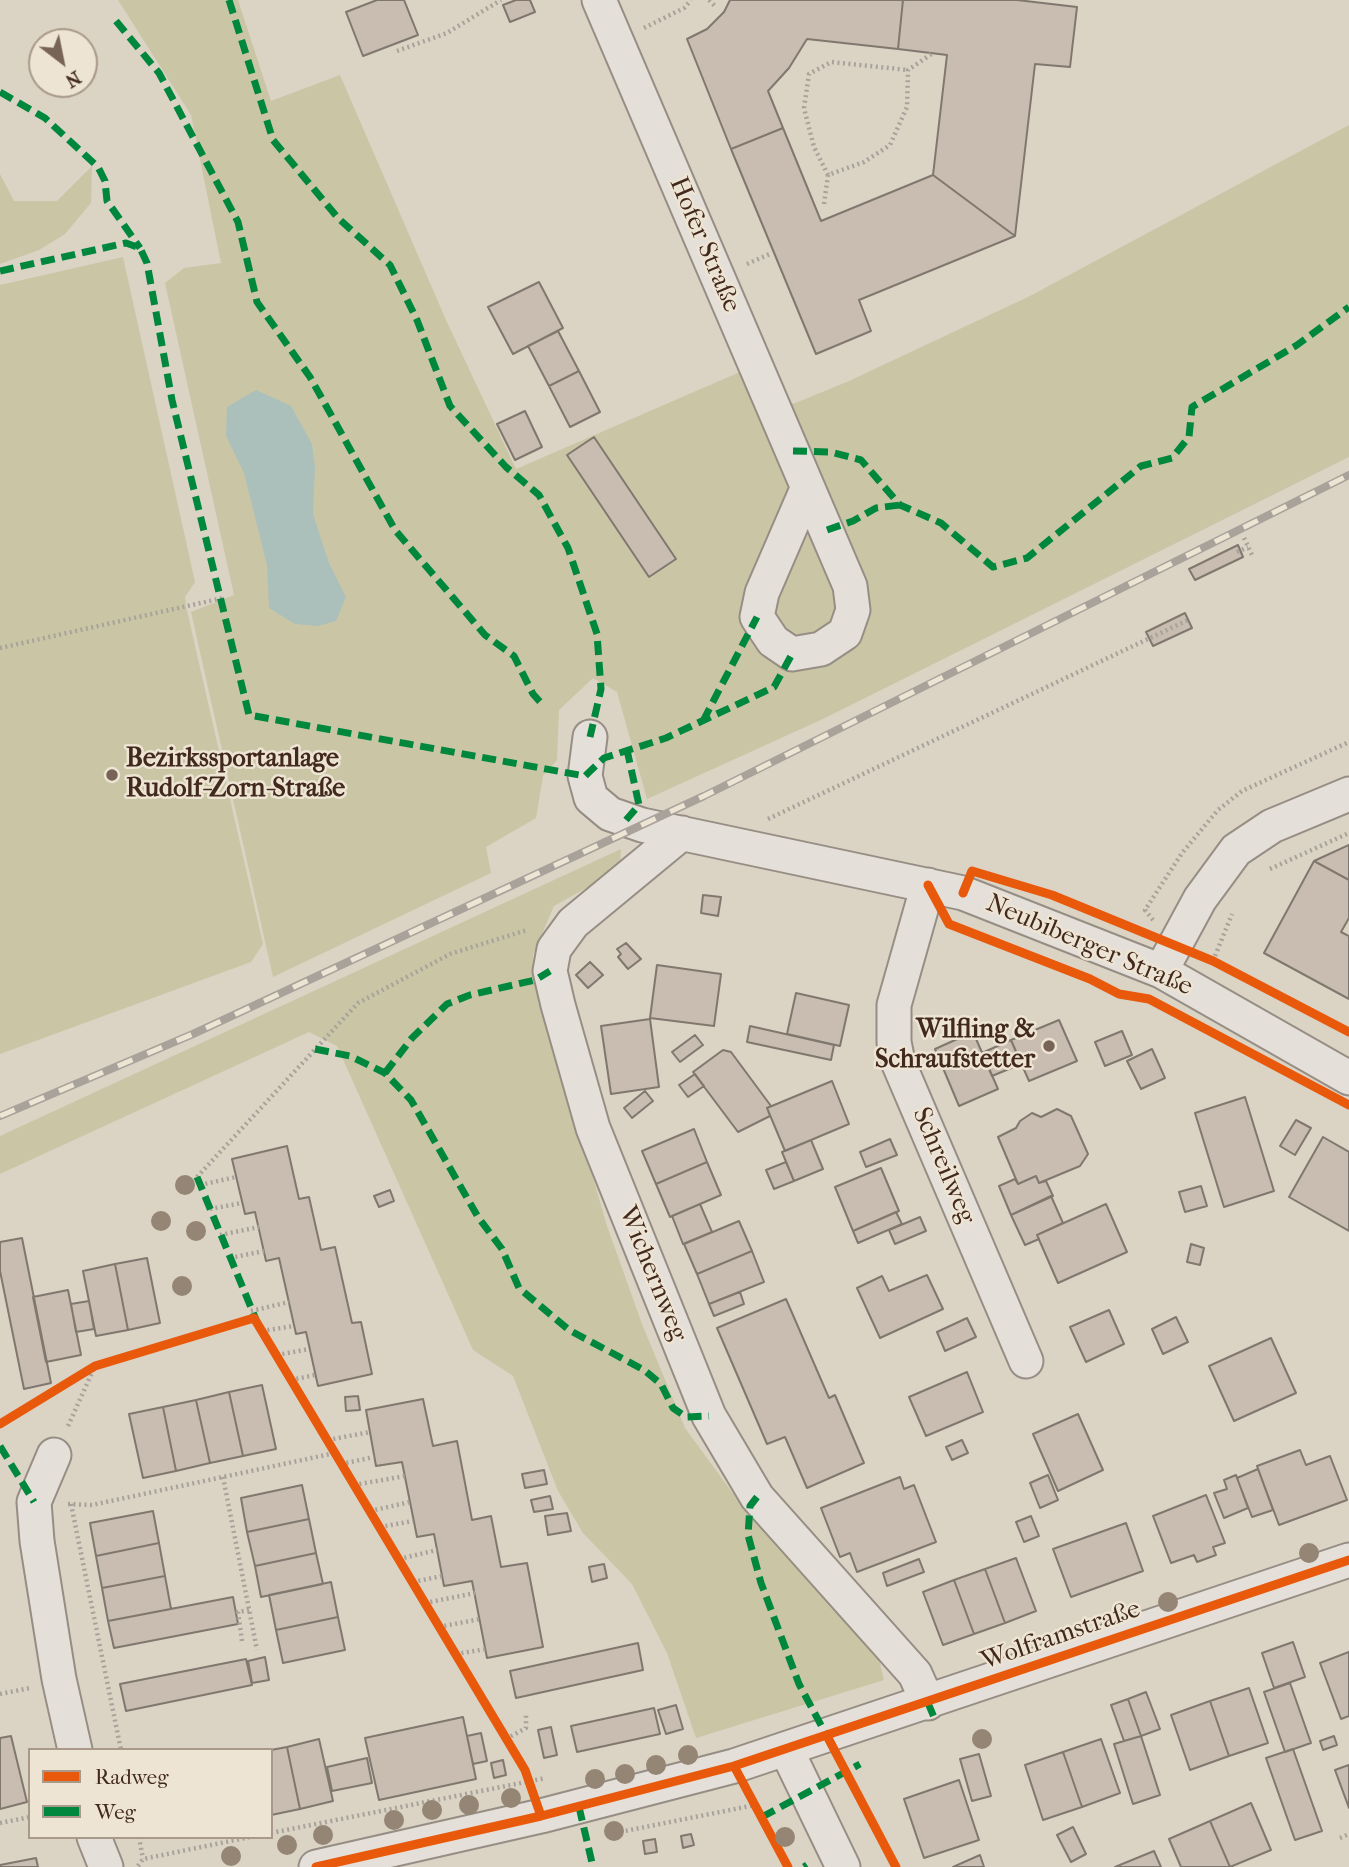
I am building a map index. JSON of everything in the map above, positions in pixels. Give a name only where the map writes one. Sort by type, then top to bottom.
[{"type":"street","name":"Hofer Straße","points":[[599,0],[807,489]]},
{"type":"street","name":"Neubiberger Straße","points":[[590,737],[585,776],[591,798],[618,817],[963,893],[1161,971],[1349,1079]]},
{"type":"street","points":[[1161,971],[1200,899],[1236,850],[1272,827],[1349,794]]},
{"type":"street","name":"Wichernweg","points":[[682,833],[573,923],[554,949],[551,971],[558,1005],[593,1128],[709,1416],[757,1497],[915,1674],[928,1703]]},
{"type":"street","name":"Schreilweg","points":[[928,885],[894,1005],[894,1042],[898,1062],[1026,1361]]},
{"type":"street","points":[[54,1455],[34,1502],[41,1572],[75,1748]]},
{"type":"street","name":"Wolframstraße","points":[[316,1867],[579,1807],[734,1766],[1349,1560]]},
{"type":"street","points":[[786,1749],[843,1867]]},
{"type":"street","points":[[95,1839],[106,1867]]},
{"type":"path","points":[[397,51],[447,33],[501,0]]},
{"type":"path","points":[[617,42],[684,8],[691,0]]},
{"type":"path","points":[[709,0],[716,7]]},
{"type":"path","points":[[824,204],[828,175],[814,147],[804,108],[808,74],[831,62],[908,70],[933,53]]},
{"type":"path","points":[[828,175],[863,162],[890,145],[906,107],[908,70]]},
{"type":"path","points":[[749,263],[772,253]]},
{"type":"path","points":[[1244,538],[1253,557]]},
{"type":"path","points":[[1237,552],[1248,547]]},
{"type":"path","points":[[0,648],[222,598]]},
{"type":"path","points":[[749,848],[760,823],[1188,620]]},
{"type":"path","points":[[1267,871],[1349,833]]},
{"type":"path","points":[[1213,961],[1237,906]]},
{"type":"path","points":[[197,1177],[358,1003],[450,954],[533,928],[573,923]]},
{"type":"path","points":[[200,1185],[236,1177]]},
{"type":"path","points":[[210,1209],[242,1203]]},
{"type":"path","points":[[220,1235],[258,1227]]},
{"type":"path","points":[[230,1258],[264,1251]]},
{"type":"path","points":[[251,1311],[289,1301]]},
{"type":"path","points":[[262,1331],[294,1326]]},
{"type":"path","points":[[276,1355],[309,1349]]},
{"type":"path","points":[[54,1455],[95,1366]]},
{"type":"path","points":[[291,1380],[315,1375]]},
{"type":"path","points":[[327,1440],[370,1432]]},
{"type":"path","points":[[34,1502],[92,1505],[335,1453]]},
{"type":"path","points":[[341,1464],[374,1457]]},
{"type":"path","points":[[354,1485],[405,1476]]},
{"type":"path","points":[[223,1477],[257,1650]]},
{"type":"path","points":[[370,1511],[410,1502]]},
{"type":"path","points":[[71,1504],[121,1748]]},
{"type":"path","points":[[380,1527],[413,1521]]},
{"type":"path","points":[[399,1559],[437,1550]]},
{"type":"path","points":[[413,1583],[442,1576]]},
{"type":"path","points":[[425,1603],[475,1593]]},
{"type":"path","points":[[242,1641],[238,1612],[249,1610]]},
{"type":"path","points":[[439,1628],[480,1619]]},
{"type":"path","points":[[456,1654],[486,1648]]},
{"type":"path","points":[[506,1739],[526,1728],[526,1714]]},
{"type":"path","points":[[273,1833],[551,1777]]},
{"type":"path","points":[[0,1823],[28,1817]]},
{"type":"path","points":[[1340,1838],[1349,1834]]},
{"type":"path","points":[[139,1839],[143,1859],[240,1839]]},
{"type":"shaded area","points":[[118,0],[238,0],[271,101],[340,75],[446,320],[516,469],[740,372],[758,414],[798,402],[849,381],[1030,296],[1349,125],[1349,457],[823,719],[647,799],[617,692],[593,678],[559,710],[557,760],[543,776],[536,818],[486,847],[491,873],[273,977],[191,612],[234,595],[165,283],[184,268],[221,263],[191,115]]},
{"type":"shaded area","points":[[92,166],[91,203],[65,234],[39,250],[0,264],[0,174],[14,201],[57,201]]},
{"type":"shaded area","name":"Bezirkssportanlage Rudolf-Zorn-Straße","points":[[123,257],[195,582],[185,597],[186,606],[263,944],[251,962],[0,1054],[0,285]]},
{"type":"shaded area","points":[[621,849],[620,869],[554,906],[533,955],[535,978],[607,1226],[642,1324],[685,1428],[751,1518],[876,1647],[884,1680],[696,1738],[667,1653],[632,1584],[583,1533],[558,1491],[513,1376],[473,1350],[337,1046],[309,1032],[0,1174],[0,1136]]},
{"type":"water","points":[[256,390],[291,406],[312,444],[315,468],[313,514],[329,563],[346,597],[336,621],[318,626],[295,624],[269,608],[267,565],[244,473],[226,436],[227,407]]},
{"type":"building","points":[[377,0],[404,0],[418,35],[363,56],[346,12]]},
{"type":"building","points":[[516,0],[530,0],[535,12],[510,22],[503,5]]},
{"type":"building","points":[[730,0],[903,0],[898,49],[807,39],[789,68],[768,91],[783,128],[731,149],[687,39],[707,29],[724,12]]},
{"type":"building","points":[[903,0],[1017,0],[1077,7],[1070,67],[1035,64],[1015,236],[933,175],[947,55],[898,49]]},
{"type":"building","points":[[783,128],[821,221],[933,175],[1015,236],[859,300],[871,331],[816,354],[731,149]]},
{"type":"building","points":[[539,282],[563,328],[513,354],[488,307]]},
{"type":"building","points":[[558,331],[579,371],[549,386],[528,346]]},
{"type":"building","points":[[579,371],[600,412],[570,427],[549,386]]},
{"type":"building","points":[[525,411],[542,447],[515,460],[497,424]]},
{"type":"building","points":[[594,437],[676,559],[649,577],[567,455]]},
{"type":"building","points":[[1238,545],[1243,557],[1195,580],[1189,569]]},
{"type":"building","points":[[1185,613],[1192,628],[1153,646],[1146,632]]},
{"type":"building","points":[[1349,845],[1349,880],[1314,861]]},
{"type":"building","points":[[1314,861],[1349,880],[1349,918],[1341,932],[1349,936],[1349,999],[1264,953]]},
{"type":"building","points":[[703,895],[721,897],[718,916],[701,913]]},
{"type":"building","points":[[626,943],[641,959],[628,969],[618,957],[621,954],[617,949]]},
{"type":"building","points":[[590,962],[603,975],[588,988],[576,975]]},
{"type":"building","points":[[657,965],[721,974],[714,1026],[650,1018]]},
{"type":"building","points":[[796,993],[849,1005],[840,1046],[787,1034]]},
{"type":"building","points":[[650,1019],[659,1087],[611,1094],[601,1026]]},
{"type":"building","points":[[1059,1020],[1077,1061],[1029,1081],[1011,1040]]},
{"type":"building","points":[[750,1026],[834,1045],[831,1060],[747,1042]]},
{"type":"building","points":[[1122,1031],[1132,1055],[1105,1066],[1095,1042]]},
{"type":"building","points":[[973,1032],[998,1089],[959,1106],[935,1049]]},
{"type":"building","points":[[695,1035],[703,1045],[680,1062],[672,1052]]},
{"type":"building","points":[[1011,1040],[1021,1064],[992,1076],[982,1053]]},
{"type":"building","points":[[1152,1049],[1165,1078],[1141,1089],[1127,1061]]},
{"type":"building","points":[[723,1050],[731,1052],[771,1106],[767,1108],[770,1116],[738,1132],[693,1072]]},
{"type":"building","points":[[695,1074],[704,1086],[688,1097],[679,1085]]},
{"type":"building","points":[[832,1081],[849,1124],[785,1151],[767,1108]]},
{"type":"building","points":[[645,1091],[653,1101],[632,1118],[624,1108]]},
{"type":"building","points":[[1245,1097],[1274,1191],[1224,1207],[1195,1113]]},
{"type":"building","points":[[1057,1109],[1071,1116],[1088,1154],[1080,1166],[1039,1183],[1036,1176],[1018,1184],[998,1137],[1016,1128],[1020,1121],[1032,1113],[1041,1117]]},
{"type":"building","points":[[1296,1120],[1311,1128],[1295,1155],[1280,1146]]},
{"type":"building","points":[[694,1129],[707,1162],[656,1184],[642,1151]]},
{"type":"building","points":[[1323,1137],[1349,1152],[1349,1231],[1289,1197]]},
{"type":"building","points":[[890,1139],[897,1155],[866,1167],[860,1152]]},
{"type":"building","points":[[811,1140],[823,1169],[794,1181],[782,1152]]},
{"type":"building","points":[[287,1146],[299,1199],[309,1197],[321,1250],[335,1247],[352,1323],[361,1322],[372,1374],[318,1386],[306,1332],[296,1334],[279,1258],[266,1261],[255,1212],[245,1214],[232,1159]]},
{"type":"building","points":[[707,1162],[721,1195],[670,1217],[656,1184]]},
{"type":"building","points":[[786,1162],[794,1181],[774,1189],[766,1170]]},
{"type":"building","points":[[881,1168],[899,1211],[853,1231],[835,1187]]},
{"type":"building","points":[[1036,1176],[1039,1183],[1046,1181],[1053,1196],[1011,1215],[999,1186],[1015,1179],[1018,1184]]},
{"type":"building","points":[[1201,1186],[1207,1206],[1185,1212],[1179,1192]]},
{"type":"building","points":[[390,1190],[394,1201],[379,1207],[374,1196]]},
{"type":"building","points":[[1051,1196],[1063,1223],[1037,1235],[1039,1239],[1025,1245],[1011,1215]]},
{"type":"building","points":[[700,1204],[712,1232],[683,1244],[672,1216]]},
{"type":"building","points":[[1106,1204],[1127,1252],[1058,1283],[1037,1235]]},
{"type":"building","points":[[896,1212],[902,1224],[858,1243],[853,1231]]},
{"type":"building","points":[[920,1217],[926,1231],[895,1244],[889,1230]]},
{"type":"building","points":[[739,1221],[752,1251],[697,1274],[684,1244]]},
{"type":"building","points":[[22,1238],[51,1383],[24,1389],[0,1271],[0,1242]]},
{"type":"building","points":[[1191,1244],[1204,1248],[1200,1265],[1187,1262]]},
{"type":"building","points":[[752,1251],[764,1282],[709,1304],[697,1274]]},
{"type":"building","points":[[147,1258],[160,1323],[128,1330],[115,1264]]},
{"type":"building","points":[[115,1264],[128,1330],[96,1336],[83,1271]]},
{"type":"building","points":[[927,1275],[943,1309],[880,1338],[857,1288],[882,1276],[889,1291]]},
{"type":"building","points":[[68,1290],[81,1355],[46,1362],[33,1297]]},
{"type":"building","points":[[740,1292],[744,1304],[714,1316],[709,1304]]},
{"type":"building","points":[[786,1299],[829,1398],[835,1395],[864,1463],[807,1488],[785,1437],[767,1444],[717,1328]]},
{"type":"building","points":[[89,1301],[94,1329],[76,1332],[71,1304]]},
{"type":"building","points":[[1109,1310],[1124,1344],[1086,1362],[1070,1327]]},
{"type":"building","points":[[1176,1317],[1188,1342],[1163,1354],[1152,1329]]},
{"type":"building","points":[[967,1318],[976,1337],[945,1351],[937,1332]]},
{"type":"building","points":[[1271,1338],[1296,1393],[1234,1421],[1209,1366]]},
{"type":"building","points":[[967,1372],[983,1412],[926,1436],[909,1397]]},
{"type":"building","points":[[262,1385],[276,1449],[243,1456],[229,1392]]},
{"type":"building","points":[[229,1392],[243,1456],[210,1463],[196,1400]]},
{"type":"building","points":[[358,1396],[360,1410],[346,1411],[345,1397]]},
{"type":"building","points":[[423,1399],[433,1446],[457,1441],[472,1520],[491,1516],[501,1567],[527,1563],[543,1647],[487,1658],[472,1581],[444,1586],[434,1534],[417,1537],[402,1462],[376,1466],[366,1410]]},
{"type":"building","points":[[196,1400],[210,1463],[176,1471],[163,1407]]},
{"type":"building","points":[[163,1407],[176,1471],[143,1478],[129,1414]]},
{"type":"building","points":[[1078,1414],[1103,1470],[1058,1491],[1033,1434]]},
{"type":"building","points":[[962,1440],[968,1453],[952,1460],[946,1447]]},
{"type":"building","points":[[1300,1450],[1306,1465],[1330,1456],[1347,1500],[1279,1525],[1257,1466]]},
{"type":"building","points":[[1258,1469],[1273,1510],[1252,1517],[1237,1478]]},
{"type":"building","points":[[544,1470],[547,1484],[525,1488],[522,1474]]},
{"type":"building","points":[[1048,1475],[1058,1500],[1040,1508],[1030,1483]]},
{"type":"building","points":[[1236,1475],[1248,1508],[1224,1518],[1214,1493],[1227,1489],[1224,1480]]},
{"type":"building","points":[[900,1477],[904,1489],[914,1485],[936,1542],[857,1572],[850,1553],[840,1557],[821,1508]]},
{"type":"building","points":[[302,1485],[309,1519],[247,1532],[241,1498]]},
{"type":"building","points":[[1206,1495],[1225,1543],[1213,1547],[1216,1555],[1197,1562],[1194,1555],[1171,1563],[1153,1516]]},
{"type":"building","points":[[550,1496],[553,1509],[534,1512],[531,1500]]},
{"type":"building","points":[[153,1511],[159,1543],[96,1556],[90,1523]]},
{"type":"building","points":[[567,1513],[571,1531],[548,1535],[545,1516]]},
{"type":"building","points":[[1031,1516],[1039,1536],[1024,1542],[1016,1522]]},
{"type":"building","points":[[309,1519],[316,1553],[255,1566],[247,1532]]},
{"type":"building","points":[[1126,1523],[1143,1571],[1071,1597],[1053,1549]]},
{"type":"building","points":[[159,1543],[165,1576],[102,1588],[96,1556]]},
{"type":"building","points":[[316,1553],[323,1584],[261,1597],[255,1566]]},
{"type":"building","points":[[1016,1558],[1036,1611],[1005,1623],[985,1569]]},
{"type":"building","points":[[919,1559],[924,1572],[887,1586],[883,1573]]},
{"type":"building","points":[[604,1564],[607,1578],[592,1582],[589,1567]]},
{"type":"building","points":[[985,1569],[1005,1623],[974,1634],[954,1580]]},
{"type":"building","points":[[165,1576],[171,1609],[108,1621],[102,1588]]},
{"type":"building","points":[[954,1580],[974,1634],[943,1645],[923,1592]]},
{"type":"building","points":[[331,1582],[338,1617],[276,1630],[269,1595]]},
{"type":"building","points":[[233,1597],[238,1624],[114,1648],[108,1621]]},
{"type":"building","points":[[338,1617],[345,1650],[283,1663],[276,1630]]},
{"type":"building","points":[[1293,1642],[1305,1677],[1274,1688],[1262,1653]]},
{"type":"building","points":[[638,1643],[643,1670],[516,1698],[510,1671]]},
{"type":"building","points":[[1349,1652],[1349,1716],[1341,1719],[1320,1663]]},
{"type":"building","points":[[265,1657],[269,1680],[252,1683],[248,1661]]},
{"type":"building","points":[[246,1659],[252,1685],[126,1711],[120,1684]]},
{"type":"building","points":[[1290,1683],[1311,1743],[1285,1752],[1264,1692]]},
{"type":"building","points":[[1249,1688],[1268,1743],[1229,1756],[1210,1701]]},
{"type":"building","points":[[1146,1692],[1160,1729],[1141,1736],[1128,1699]]},
{"type":"building","points":[[1128,1699],[1141,1736],[1124,1741],[1111,1705]]},
{"type":"building","points":[[1210,1701],[1229,1756],[1190,1770],[1171,1715]]},
{"type":"building","points":[[676,1705],[683,1729],[666,1734],[658,1710]]},
{"type":"building","points":[[654,1708],[660,1734],[577,1752],[571,1726]]},
{"type":"building","points":[[463,1717],[476,1779],[379,1800],[365,1738]]},
{"type":"building","points":[[551,1727],[557,1755],[544,1758],[538,1730]]},
{"type":"building","points":[[481,1733],[487,1761],[473,1764],[467,1736]]},
{"type":"building","points":[[11,1736],[27,1802],[0,1809],[0,1738]]},
{"type":"building","points":[[1141,1736],[1160,1795],[1133,1804],[1114,1744]]},
{"type":"building","points":[[1334,1736],[1337,1745],[1323,1750],[1320,1741]]},
{"type":"building","points":[[319,1739],[333,1801],[300,1809],[287,1747]]},
{"type":"building","points":[[1101,1739],[1120,1793],[1082,1807],[1063,1752]]},
{"type":"building","points":[[287,1747],[300,1809],[273,1815],[273,1750]]},
{"type":"building","points":[[1293,1749],[1322,1831],[1295,1840],[1266,1758]]},
{"type":"building","points":[[1063,1752],[1082,1807],[1043,1820],[1025,1765]]},
{"type":"building","points":[[979,1754],[991,1796],[972,1801],[960,1759]]},
{"type":"building","points":[[367,1758],[372,1783],[332,1791],[327,1767]]},
{"type":"building","points":[[503,1760],[506,1775],[494,1778],[491,1763]]},
{"type":"building","points":[[1349,1765],[1349,1808],[1335,1770]]},
{"type":"building","points":[[959,1780],[979,1840],[924,1858],[904,1799]]},
{"type":"building","points":[[1251,1803],[1271,1850],[1230,1867],[1210,1821]]},
{"type":"building","points":[[1210,1821],[1230,1867],[1181,1867],[1169,1839]]},
{"type":"building","points":[[1073,1827],[1086,1854],[1071,1862],[1057,1835]]},
{"type":"building","points":[[691,1834],[694,1845],[683,1848],[681,1836]]},
{"type":"building","points":[[655,1839],[657,1852],[645,1854],[643,1841]]},
{"type":"building","points":[[1154,1851],[1161,1867],[1115,1867]]},
{"type":"building","points":[[980,1855],[984,1867],[953,1867]]},
{"type":"building","points":[[36,1858],[38,1867],[0,1867],[0,1865]]},
{"type":"railway","points":[[0,1116],[193,1034],[704,796],[1349,475]]},
{"type":"marked path","points":[[229,0],[273,140],[338,218],[390,265],[417,320],[450,406],[506,467],[539,495],[568,548],[597,634],[601,689],[590,737]]},
{"type":"marked path","points":[[116,21],[159,73],[238,222],[257,302],[310,377],[395,530],[485,635],[514,656],[533,694],[542,704]]},
{"type":"marked path","points":[[0,92],[45,118],[98,167],[105,181],[107,201],[140,248]]},
{"type":"marked path","points":[[0,271],[126,243],[140,248],[147,263],[172,400],[249,715],[585,776],[604,758],[666,738],[774,687],[792,654]]},
{"type":"marked path","points":[[793,451],[831,452],[861,460],[900,505],[941,523],[993,567],[1027,558],[1141,466],[1172,458],[1189,437],[1192,407],[1297,345],[1349,307]]},
{"type":"marked path","points":[[827,530],[853,521],[876,508],[900,505]]},
{"type":"marked path","points":[[703,721],[757,617]]},
{"type":"marked path","points":[[626,820],[639,805],[627,750]]},
{"type":"marked path","points":[[385,1073],[412,1038],[447,1004],[470,995],[535,980],[550,971]]},
{"type":"marked path","points":[[315,1049],[350,1056],[385,1073],[411,1100],[478,1217],[502,1249],[519,1288],[569,1330],[644,1370],[661,1384],[673,1408],[686,1417],[709,1416]]},
{"type":"marked path","points":[[197,1177],[257,1322]]},
{"type":"marked path","points":[[0,1446],[34,1502]]},
{"type":"marked path","points":[[757,1497],[750,1506],[748,1535],[761,1583],[799,1684],[829,1740]]},
{"type":"marked path","points":[[928,1703],[936,1722]]},
{"type":"marked path","points":[[762,1817],[860,1764]]},
{"type":"marked path","points":[[579,1807],[593,1867]]},
{"type":"cycle path","points":[[963,893],[972,871],[1052,895],[1213,961],[1349,1032]]},
{"type":"cycle path","points":[[928,885],[949,924],[1090,979],[1119,994],[1149,999],[1349,1105]]},
{"type":"cycle path","points":[[0,1424],[95,1366],[254,1318],[525,1770],[541,1816]]},
{"type":"cycle path","points":[[316,1867],[541,1816],[734,1766],[1349,1560]]},
{"type":"cycle path","points":[[827,1736],[896,1867]]},
{"type":"cycle path","points":[[734,1766],[788,1867]]},
{"type":"place","name":"Bezirkssportanlage Rudolf-Zorn-Straße","points":[[112,775]]},
{"type":"place","name":"Wilfling & Schraufstetter","points":[[1049,1046]]}]
